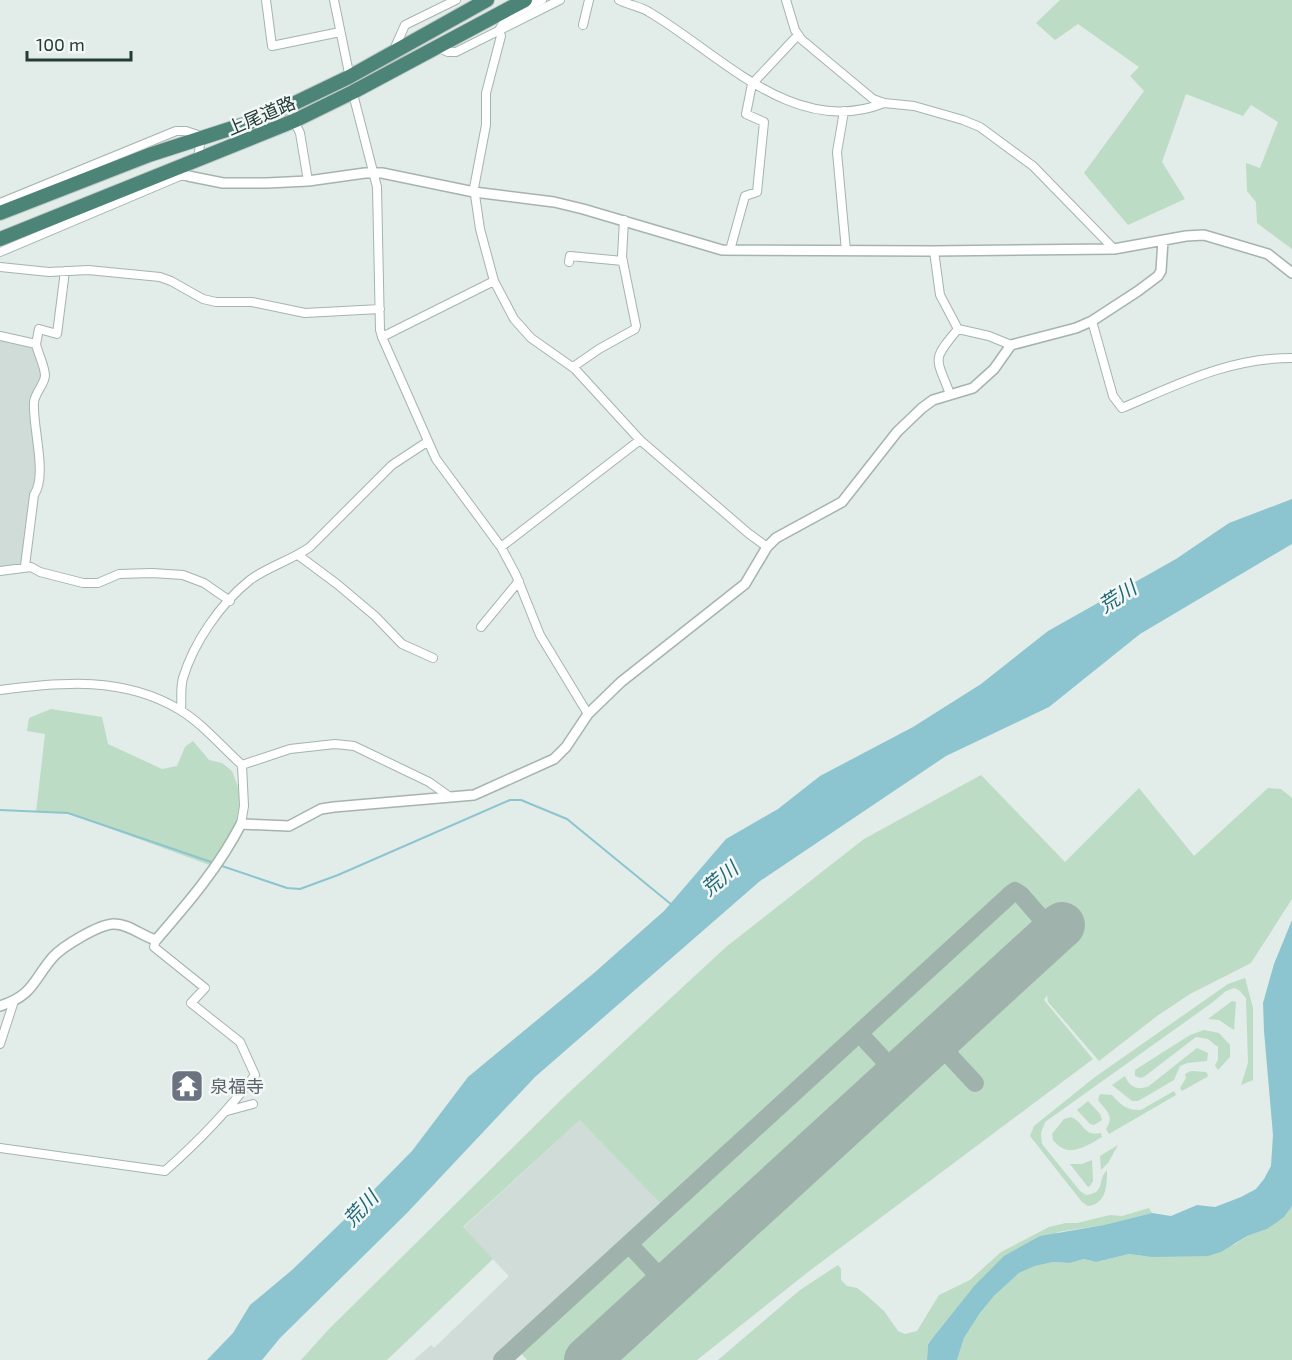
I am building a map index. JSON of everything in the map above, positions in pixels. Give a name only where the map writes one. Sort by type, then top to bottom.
[{"type":"highway","name":"上尾道路","points":[[0,213],[149,155],[200,140],[295,103],[350,77],[487,0]]},
{"type":"highway","name":"上尾道路","points":[[0,238],[296,120],[353,93],[525,0]]},
{"type":"street","points":[[266,0],[272,46],[340,32]]},
{"type":"street","points":[[334,0],[353,93],[377,187],[382,337],[427,442],[452,483],[501,547],[519,581],[540,635],[588,714]]},
{"type":"street","points":[[397,50],[396,45],[405,25],[456,0]]},
{"type":"street","points":[[542,0],[505,20],[500,30],[501,36],[486,93],[486,125],[474,192],[480,229],[494,281],[507,307],[531,338],[573,367],[640,440],[767,547]]},
{"type":"street","points":[[437,46],[448,52],[456,52],[560,0]]},
{"type":"street","points":[[583,25],[589,0]]},
{"type":"street","points":[[619,0],[646,10],[752,84],[793,103],[814,109],[844,111],[884,103]]},
{"type":"street","points":[[786,0],[801,39],[867,95],[884,103],[914,106],[980,127],[1032,166],[1114,249]]},
{"type":"street","points":[[730,250],[745,196],[757,192],[764,122],[746,114],[752,84],[798,35]]},
{"type":"street","points":[[844,111],[837,152],[846,251]]},
{"type":"street","points":[[296,125],[300,134],[308,181]]},
{"type":"street","points":[[0,203],[176,131],[198,135],[200,154],[198,160]]},
{"type":"street","points":[[0,252],[180,176],[223,183],[308,181],[374,172],[474,192],[554,202],[624,220],[722,250],[1114,249],[1204,235],[1268,254],[1292,273]]},
{"type":"street","points":[[573,367],[635,329],[623,261],[624,220]]},
{"type":"street","points":[[934,251],[940,295],[958,329],[989,336],[1011,345],[1077,328],[1092,321],[1158,276],[1161,271],[1163,240]]},
{"type":"street","points":[[569,262],[570,256],[623,261]]},
{"type":"street","points":[[0,267],[49,272],[88,270],[160,277],[203,299],[216,302],[252,302],[305,313],[380,309]]},
{"type":"street","points":[[25,566],[34,495],[39,482],[34,400],[45,374],[36,344],[39,330],[57,334],[65,271]]},
{"type":"street","points":[[382,337],[494,281]]},
{"type":"street","points":[[1092,321],[1113,396],[1122,408],[1215,369],[1270,358],[1292,358]]},
{"type":"street","points":[[950,394],[938,361],[938,354],[958,329]]},
{"type":"street","points":[[0,336],[36,344]]},
{"type":"street","points":[[241,824],[289,826],[321,809],[388,801],[474,795],[554,759],[566,747],[588,714],[621,682],[745,584],[767,547],[776,538],[842,502],[897,432],[933,400],[973,388],[994,369],[1011,345]]},
{"type":"street","points":[[501,547],[640,440]]},
{"type":"street","points":[[181,710],[182,680],[193,654],[208,627],[230,601],[251,579],[298,555],[310,546],[392,465],[427,442]]},
{"type":"street","points":[[298,555],[338,584],[375,616],[402,644],[433,658]]},
{"type":"street","points":[[0,571],[25,566],[82,583],[98,583],[119,574],[183,575],[204,583],[230,601]]},
{"type":"street","points":[[481,627],[519,581]]},
{"type":"street","points":[[0,690],[55,683],[121,687],[181,710],[242,765],[244,806],[241,824],[227,851],[204,883],[156,940],[154,947],[205,988],[191,1003],[240,1042],[255,1076],[197,1143],[165,1171],[0,1148]]},
{"type":"street","points":[[242,765],[290,749],[335,744],[354,746],[429,782],[450,797]]},
{"type":"street","points":[[0,1006],[14,1001],[31,988],[54,956],[96,929],[114,924],[156,940]]},
{"type":"street","points":[[0,1044],[14,1001]]},
{"type":"street","points":[[227,1111],[253,1104]]},
{"type":"shaded area","points":[[0,340],[32,348],[41,379],[30,399],[35,431],[36,482],[29,498],[22,564],[0,568]]},
{"type":"shaded area","points":[[581,1119],[662,1205],[498,1360],[414,1360],[431,1345],[434,1348],[509,1276],[463,1228]]},
{"type":"green space","points":[[1060,0],[1292,0],[1292,249],[1257,223],[1256,202],[1247,191],[1246,163],[1260,168],[1278,122],[1251,105],[1243,116],[1186,94],[1162,162],[1185,199],[1128,225],[1084,173],[1144,91],[1130,76],[1139,67],[1078,24],[1055,40],[1036,23]]},
{"type":"green space","points":[[51,709],[102,717],[108,744],[162,769],[177,766],[185,747],[193,741],[209,760],[222,763],[232,771],[244,803],[241,824],[215,867],[68,813],[36,812],[45,734],[27,731],[29,718]]},
{"type":"green space","points":[[981,775],[1065,862],[1139,788],[1194,856],[1268,788],[1281,789],[1292,798],[1292,899],[1251,963],[1190,994],[1157,1016],[1099,1061],[1048,1002],[1047,995],[1044,1000],[1093,1059],[808,1272],[697,1360],[607,1360],[1072,932],[1057,914],[1051,920],[1016,882],[662,1205],[580,1120],[463,1227],[493,1259],[387,1360],[301,1360],[329,1329],[563,1098],[726,947],[864,839]]},
{"type":"green space","points":[[1015,898],[1041,928],[894,1062],[866,1034]]},
{"type":"green space","points":[[1245,978],[1253,1008],[1253,1080],[1241,1085],[1248,1063],[1246,998],[1234,988],[1226,991],[1045,1122],[1041,1133],[1042,1144],[1080,1191],[1086,1195],[1096,1192],[1107,1170],[1105,1192],[1099,1202],[1088,1206],[1082,1202],[1030,1136],[1034,1126],[1095,1077],[1228,984]]},
{"type":"green space","points":[[1232,1001],[1236,1002],[1234,1030],[1219,1020],[1208,1019]]},
{"type":"green space","points":[[1204,1030],[1219,1033],[1230,1045],[1230,1057],[1218,1070],[1215,1065],[1218,1060],[1218,1047],[1208,1039],[1196,1037],[1145,1076],[1141,1078],[1135,1076],[1135,1070],[1190,1035]]},
{"type":"green space","points":[[857,1041],[885,1070],[665,1272],[639,1244]]},
{"type":"green space","points":[[1197,1048],[1208,1053],[1207,1061],[1180,1066],[1174,1080],[1138,1101],[1132,1101],[1112,1085],[1125,1076],[1134,1087],[1149,1086]]},
{"type":"green space","points":[[1191,1071],[1206,1072],[1208,1075],[1182,1091],[1180,1088],[1186,1078],[1185,1074]]},
{"type":"green space","points":[[1174,1091],[1176,1095],[1109,1134],[1106,1129],[1110,1117],[1098,1100],[1100,1094],[1112,1095],[1125,1107],[1141,1110]]},
{"type":"green space","points":[[1088,1101],[1100,1114],[1102,1120],[1094,1125],[1090,1124],[1077,1110]]},
{"type":"green space","points":[[1071,1117],[1087,1131],[1095,1134],[1101,1133],[1102,1137],[1077,1149],[1065,1149],[1059,1146],[1053,1140],[1052,1134],[1064,1119]]},
{"type":"green space","points":[[1118,1145],[1108,1163],[1101,1170],[1100,1156]]},
{"type":"green space","points":[[1092,1160],[1093,1181],[1088,1187],[1070,1164],[1082,1164]]},
{"type":"green space","points":[[1292,1206],[1292,1360],[957,1360],[964,1338],[980,1313],[994,1296],[1019,1273],[1053,1262],[1070,1263],[1084,1259],[1096,1262],[1129,1254],[1151,1257],[1234,1245],[1247,1236],[1267,1229]]},
{"type":"green space","points":[[1149,1208],[1152,1213],[1104,1225],[1058,1232],[928,1343],[927,1360],[718,1360],[800,1290],[838,1265],[841,1269],[841,1280],[847,1286],[857,1288],[866,1295],[884,1311],[898,1331],[905,1334],[917,1331],[939,1295],[970,1280],[1001,1252],[1049,1227],[1110,1215],[1122,1216]]},
{"type":"green space","points":[[630,1253],[653,1282],[566,1360],[527,1360],[520,1352]]},
{"type":"water","name":"荒川","points":[[1292,499],[1292,544],[1140,634],[1049,707],[946,756],[760,881],[535,1077],[406,1214],[280,1338],[262,1360],[207,1360],[233,1333],[250,1305],[292,1270],[412,1151],[468,1077],[594,973],[664,911],[726,839],[778,809],[820,776],[913,727],[981,684],[1048,631],[1176,559],[1229,523]]},
{"type":"water","points":[[1292,920],[1292,1206],[1284,1217],[1267,1229],[1247,1236],[1221,1252],[1208,1256],[1151,1257],[1129,1254],[1096,1262],[1084,1259],[1070,1263],[1053,1262],[1035,1266],[1019,1273],[994,1296],[964,1338],[957,1360],[927,1360],[928,1344],[975,1285],[1004,1256],[1040,1236],[1104,1225],[1152,1213],[1171,1216],[1197,1205],[1215,1207],[1256,1189],[1271,1166],[1273,1135],[1263,1003],[1274,964]]},
{"type":"waterway","points":[[219,865],[287,888],[300,889],[338,875],[510,800],[521,800],[567,819],[672,905]]},
{"type":"waterway","points":[[0,810],[68,813],[214,863]]},
{"type":"taxiway","points":[[502,1360],[1011,894],[1015,891],[1021,895],[1054,933]]},
{"type":"taxiway","points":[[859,1033],[898,1075]]},
{"type":"taxiway","points":[[936,1041],[975,1083]]},
{"type":"taxiway","points":[[629,1244],[668,1286]]},
{"type":"runway","points":[[587,1360],[1062,925]]},
{"type":"place","name":"泉福寺","points":[[187,1086]]}]
